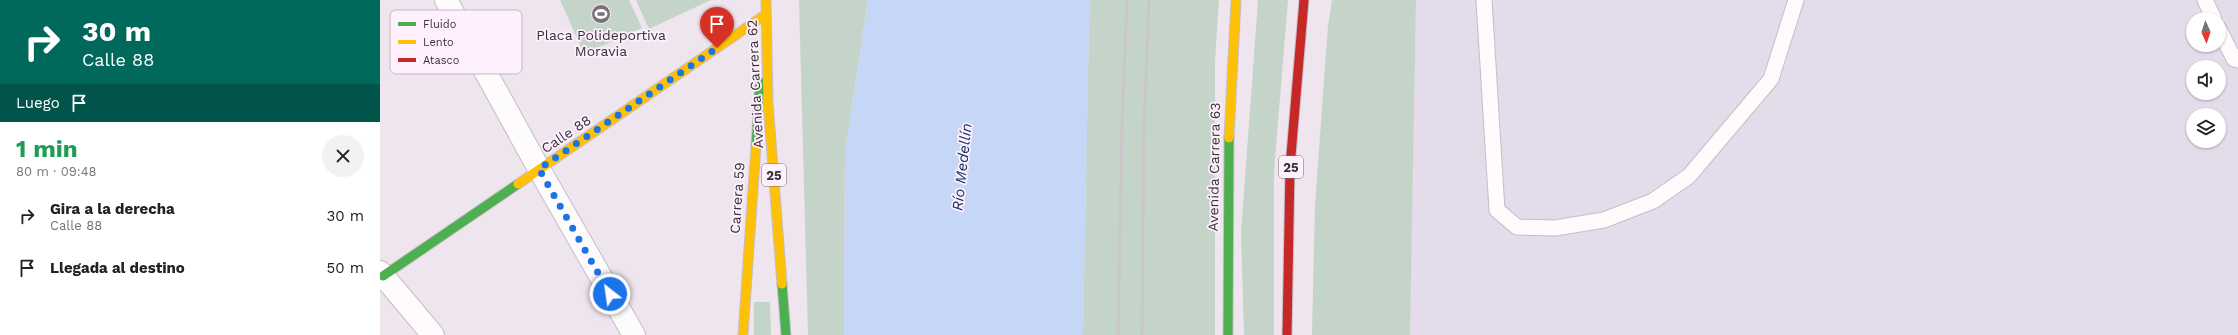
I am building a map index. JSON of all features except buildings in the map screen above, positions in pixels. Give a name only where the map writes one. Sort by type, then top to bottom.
[{"type":"main road","name":"Avenida Carrera 62","points":[[766,0],[765,15],[768,102],[786,335]]},
{"type":"main road","name":"Avenida Carrera 63","points":[[1228,335],[1226,256],[1228,150],[1236,0]]},
{"type":"main road","name":"25","points":[[1287,335],[1289,196],[1294,103],[1304,0]]},
{"type":"main road","name":"Calle 88","points":[[382,274],[765,15]]},
{"type":"main road","name":"Carrera 59","points":[[743,335],[744,290],[765,15]]},
{"type":"street","points":[[446,0],[452,10]]},
{"type":"street","points":[[487,74],[634,335]]},
{"type":"street","points":[[382,274],[433,335]]},
{"type":"lane","points":[[1484,0],[1497,210],[1517,227],[1555,228],[1604,220],[1653,201],[1689,176],[1771,79],[1796,0]]},
{"type":"lane","points":[[2205,0],[2211,12]]},
{"type":"lane","points":[[2226,44],[2234,59],[2238,60]]},
{"type":"shaded area","points":[[1416,0],[2238,0],[2238,335],[1410,335]]},
{"type":"green space","name":"Placa Polideportiva Moravia","points":[[560,0],[629,0],[642,28],[584,54]]},
{"type":"green space","name":"Placa Polideportiva Moravia","points":[[636,0],[711,0],[649,29]]},
{"type":"green space","points":[[799,0],[868,0],[845,152],[844,335],[808,335]]},
{"type":"green space","points":[[1091,0],[1219,0],[1215,61],[1215,335],[1083,335],[1089,21]]},
{"type":"green space","points":[[1258,0],[1288,0],[1274,171],[1274,335],[1244,335],[1241,233]]},
{"type":"green space","points":[[1332,0],[1416,0],[1410,335],[1312,335],[1315,204],[1328,26]]},
{"type":"green space","points":[[754,302],[770,302],[771,335],[754,335]]},
{"type":"water","name":"Río Medellín","points":[[868,0],[1091,0],[1089,21],[1083,335],[844,335],[845,152]]},
{"type":"railway","points":[[1118,335],[1122,123],[1127,0]]},
{"type":"railway","points":[[1142,335],[1144,126],[1149,0]]},
{"type":"traffic: fast","points":[[756,146],[760,82]]},
{"type":"traffic: fast","points":[[1228,335],[1229,138]]},
{"type":"traffic: fast","points":[[383,276],[518,184]]},
{"type":"traffic: fast","points":[[782,284],[786,335]]},
{"type":"traffic: slow","points":[[766,0],[768,102],[782,284]]},
{"type":"traffic: slow","points":[[1229,138],[1236,0]]},
{"type":"traffic: slow","points":[[518,184],[765,15]]},
{"type":"traffic: slow","points":[[743,335],[756,146]]},
{"type":"traffic: jam","points":[[1287,335],[1290,167],[1304,0]]},
{"type":"place","name":"Placa Polideportiva Moravia","points":[[601,14]]},
{"type":"route","points":[[610,294],[539,169],[717,48]]}]
